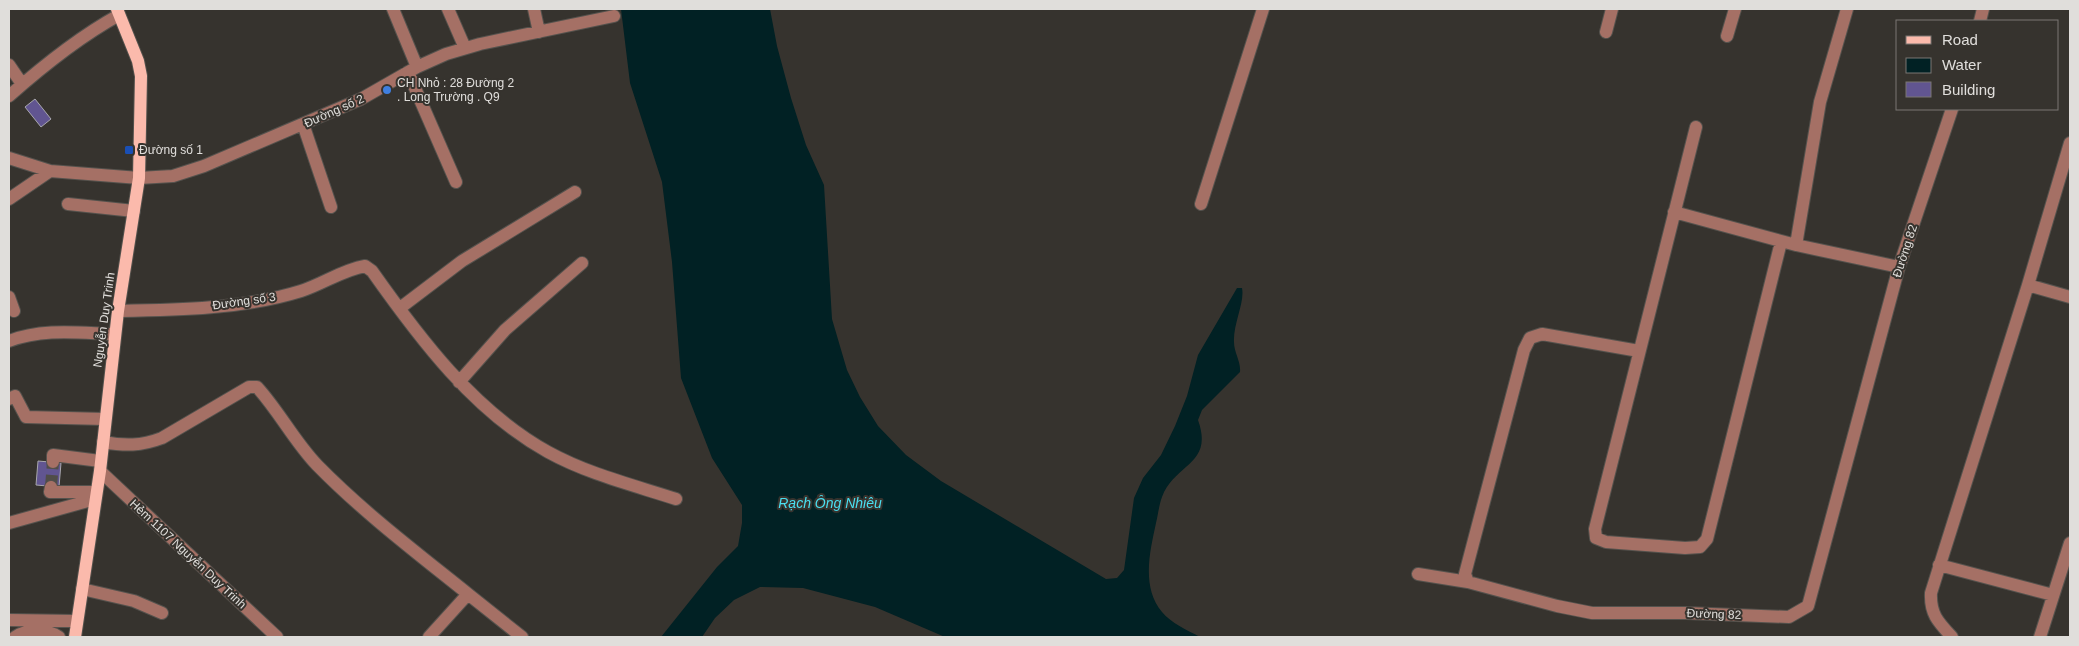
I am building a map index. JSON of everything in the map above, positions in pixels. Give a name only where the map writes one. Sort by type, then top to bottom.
[{"type":"main road","name":"Nguyễn Duy Trinh","points":[[75,637],[100,466],[118,311],[139,178],[140,76],[138,60],[118,12]]},
{"type":"street","points":[[393,9],[413,70],[456,182]]},
{"type":"street","points":[[448,9],[465,48]]},
{"type":"street","points":[[534,9],[539,32]]},
{"type":"street","points":[[1201,204],[1263,9]]},
{"type":"street","points":[[1606,32],[1612,9]]},
{"type":"street","points":[[1728,36],[1736,9]]},
{"type":"street","points":[[1796,245],[1820,102],[1847,9]]},
{"type":"street","points":[[9,96],[45,63],[118,12]]},
{"type":"street","name":"Đường số 2","points":[[9,158],[50,171],[139,178],[173,176],[204,166],[361,99],[413,70],[465,48],[614,16]]},
{"type":"street","points":[[9,65],[22,84]]},
{"type":"street","name":"Đường 82","points":[[1418,574],[1468,582],[1557,606],[1592,613],[1686,613],[1789,617],[1801,612],[1808,606],[1899,267],[1952,110]]},
{"type":"street","points":[[302,124],[331,207]]},
{"type":"street","points":[[1696,126],[1595,529],[1596,538],[1606,542],[1685,548],[1700,547],[1706,539],[1782,242]]},
{"type":"street","points":[[1952,637],[1934,617],[1931,607],[1931,593],[2028,286],[2070,143]]},
{"type":"street","points":[[9,199],[50,171]]},
{"type":"street","points":[[575,192],[462,261],[400,308],[431,351],[460,382],[526,438],[549,452],[593,472],[676,499]]},
{"type":"street","points":[[68,204],[134,211]]},
{"type":"street","points":[[1674,212],[1782,242],[1899,267]]},
{"type":"street","points":[[460,382],[505,330],[582,263]]},
{"type":"street","name":"Đường số 3","points":[[118,311],[160,311],[272,299],[302,291],[354,268],[365,266],[372,271],[400,308]]},
{"type":"street","points":[[2028,286],[2070,297]]},
{"type":"street","points":[[9,297],[14,311]]},
{"type":"street","points":[[9,341],[24,335],[40,333],[116,334]]},
{"type":"street","points":[[1468,582],[1465,574],[1524,350],[1530,338],[1542,334],[1639,351]]},
{"type":"street","points":[[103,442],[126,446],[149,443],[253,386],[257,386],[317,465],[417,553],[522,637]]},
{"type":"street","points":[[9,399],[15,396],[26,416],[105,419]]},
{"type":"street","points":[[53,462],[53,455],[100,466]]},
{"type":"street","name":"Hẻm 1107 Nguyễn Duy Trinh","points":[[100,466],[277,637]]},
{"type":"street","points":[[51,487],[50,492],[95,496]]},
{"type":"street","points":[[9,523],[95,496]]},
{"type":"street","points":[[2040,637],[2070,543]]},
{"type":"street","points":[[1939,565],[2054,596]]},
{"type":"street","points":[[82,589],[134,601],[162,613]]},
{"type":"street","points":[[429,637],[468,594]]},
{"type":"street","points":[[9,620],[77,621]]},
{"type":"street","points":[[14,637],[30,630],[41,630],[59,637]]},
{"type":"water","name":"Rạch Ông Nhiêu","points":[[621,9],[770,9],[777,46],[791,98],[806,145],[824,185],[832,319],[847,370],[860,397],[878,426],[906,455],[941,481],[1106,579],[1117,578],[1124,570],[1134,498],[1143,478],[1161,455],[1175,426],[1187,396],[1198,355],[1237,288],[1242,288],[1242,300],[1234,335],[1240,372],[1202,410],[1198,420],[1202,435],[1201,446],[1191,463],[1175,477],[1162,497],[1150,557],[1149,580],[1155,602],[1170,620],[1200,637],[945,637],[875,607],[803,588],[760,587],[734,600],[715,618],[702,637],[661,637],[717,567],[738,546],[742,523],[742,505],[712,458],[681,378],[672,262],[662,182],[630,83]]},
{"type":"building","points":[[35,99],[51,119],[41,127],[25,107]]},
{"type":"building","points":[[38,461],[61,463],[59,487],[36,485]]},
{"type":"tunnel","points":[[51,487],[53,462]]},
{"type":"place","name":"CH Nhỏ : 28 Đường 2 . Long Trường . Q9","points":[[387,90]]},
{"type":"place","name":"Đường số 1","points":[[129,150]]}]
